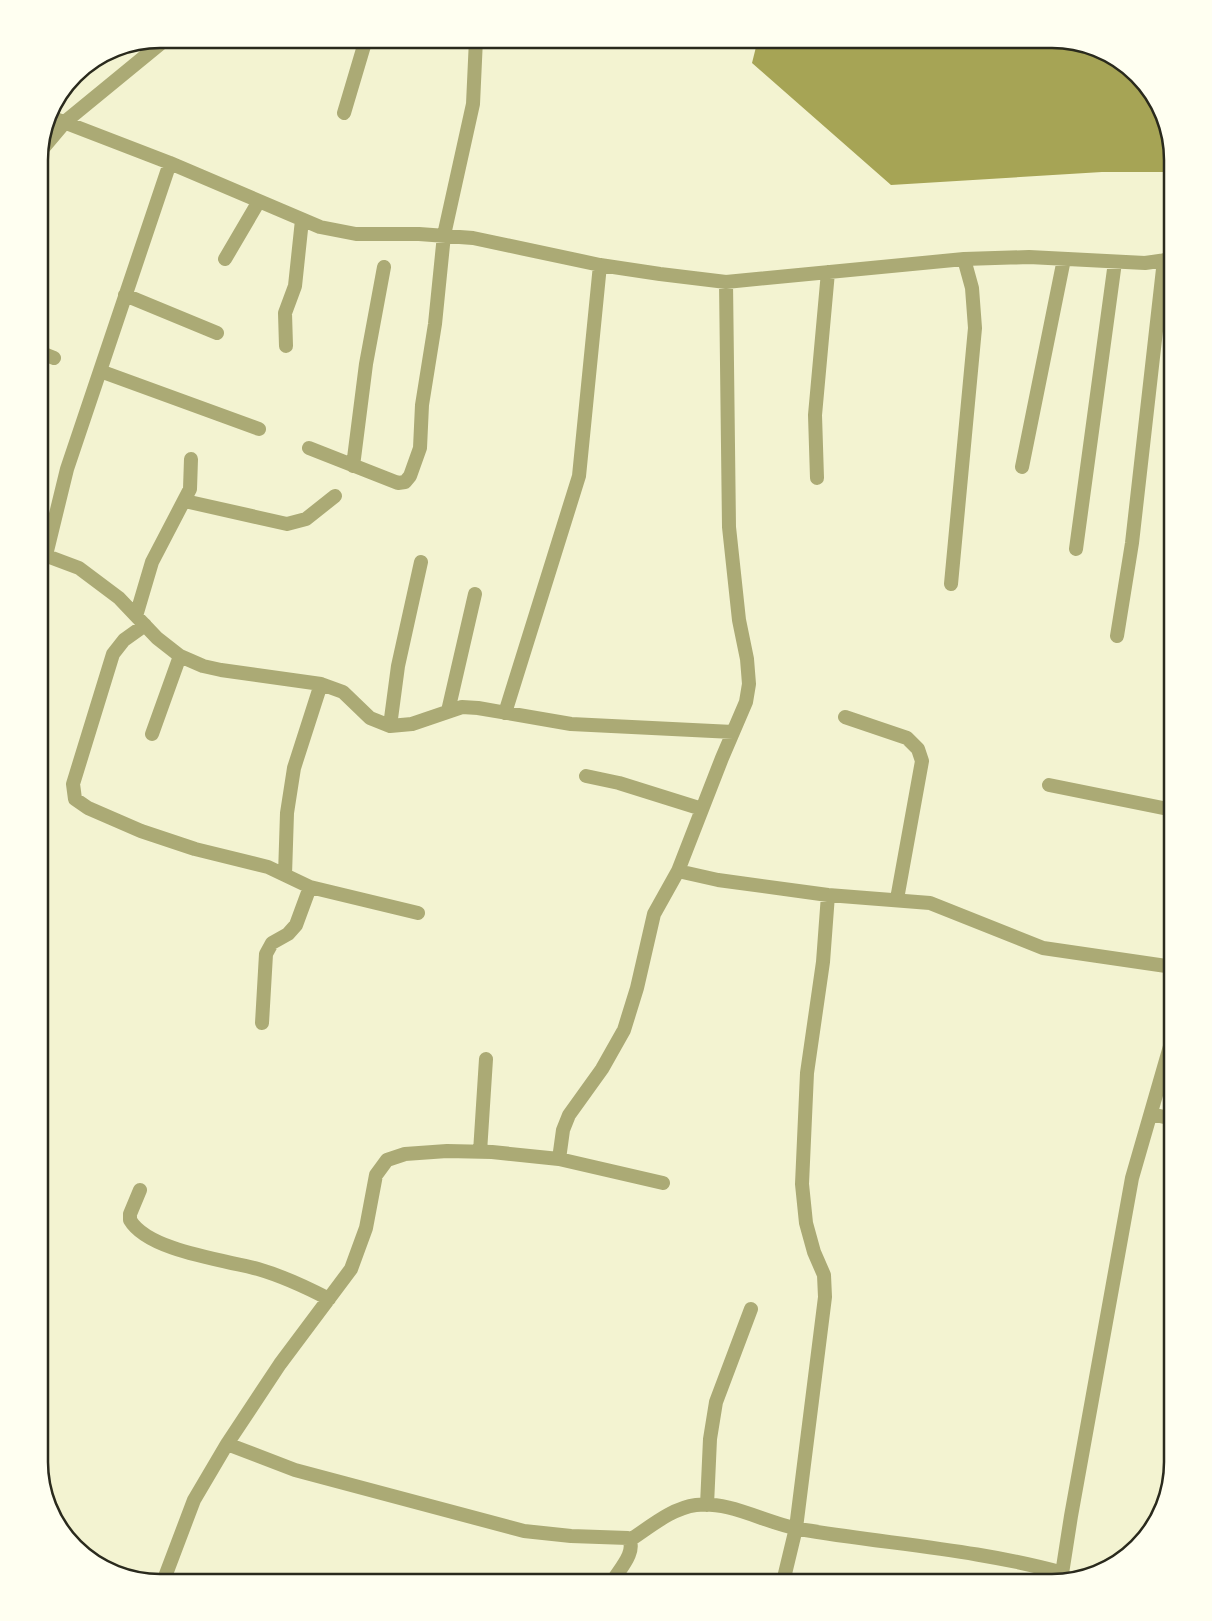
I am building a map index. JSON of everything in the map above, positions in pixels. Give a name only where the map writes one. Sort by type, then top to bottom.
[{"type":"street","points":[[49,142],[66,121],[155,48]]},
{"type":"street","points":[[344,113],[363,48]]},
{"type":"street","points":[[309,448],[398,482],[405,482],[416,462],[420,448],[422,405],[435,324],[444,235],[473,104],[476,48]]},
{"type":"street","points":[[55,118],[170,163],[320,227],[356,234],[444,235],[473,238],[600,265],[726,282],[964,259],[1029,257],[1115,262],[1164,260]]},
{"type":"street","points":[[48,534],[100,371],[170,163]]},
{"type":"street","points":[[225,259],[259,201]]},
{"type":"street","points":[[286,346],[285,313],[295,286],[302,220]]},
{"type":"street","points":[[951,584],[975,328],[972,288],[964,259]]},
{"type":"street","points":[[1022,467],[1064,259]]},
{"type":"street","points":[[1076,549],[1115,262]]},
{"type":"street","points":[[505,713],[579,476],[600,265]]},
{"type":"street","points":[[353,466],[366,364],[384,268]]},
{"type":"street","points":[[817,478],[815,415],[828,272]]},
{"type":"street","points":[[559,1159],[563,1130],[569,1115],[602,1069],[624,1030],[637,988],[654,914],[678,871],[746,702],[749,684],[747,659],[738,610],[729,527],[726,282]]},
{"type":"street","points":[[125,296],[216,333]]},
{"type":"street","points":[[1117,636],[1132,543],[1164,298]]},
{"type":"street","points":[[48,356],[54,358]]},
{"type":"street","points":[[100,371],[259,429]]},
{"type":"street","points":[[191,459],[190,489],[152,562],[140,620],[110,660],[73,784],[75,799],[88,808],[141,831],[195,849],[243,859],[310,886],[418,913]]},
{"type":"street","points":[[185,501],[287,524],[306,519],[336,496]]},
{"type":"street","points":[[48,556],[79,568],[119,598],[169,649],[180,656],[203,666],[221,670],[320,684],[343,692],[370,718],[390,726],[412,724],[462,707],[571,724],[733,732]]},
{"type":"street","points":[[390,726],[398,666],[421,562]]},
{"type":"street","points":[[448,711],[475,594]]},
{"type":"street","points":[[152,734],[180,656]]},
{"type":"street","points":[[284,875],[287,813],[294,768],[320,684]]},
{"type":"street","points":[[844,717],[907,738],[918,749],[922,761],[897,899]]},
{"type":"street","points":[[586,776],[619,783],[702,809]]},
{"type":"street","points":[[1049,785],[1164,808]]},
{"type":"street","points":[[678,871],[718,880],[828,895],[930,902],[1044,948],[1164,966]]},
{"type":"street","points":[[262,1023],[266,954],[272,943],[293,930],[310,886]]},
{"type":"street","points":[[785,1574],[796,1528],[825,1297],[824,1275],[814,1252],[806,1223],[802,1184],[807,1073],[824,962],[828,895]]},
{"type":"street","points":[[480,1152],[486,1059]]},
{"type":"street","points":[[1062,1573],[1070,1516],[1132,1178],[1164,1067]]},
{"type":"street","points":[[1150,1114],[1164,1117]]},
{"type":"street","points":[[166,1574],[194,1500],[227,1444],[280,1364],[351,1269],[366,1228],[376,1175],[383,1163],[392,1156],[406,1154],[480,1152],[559,1159],[663,1183]]},
{"type":"street","points":[[140,1190],[130,1214],[130,1220],[141,1231],[168,1245],[192,1254],[258,1269],[329,1299]]},
{"type":"street","points":[[707,1505],[710,1438],[716,1402],[751,1308]]},
{"type":"street","points":[[227,1444],[295,1470],[524,1531],[571,1536],[623,1536],[630,1540]]},
{"type":"street","points":[[630,1540],[675,1511],[695,1505],[718,1505],[796,1528],[998,1556],[1055,1574]]},
{"type":"street","points":[[617,1574],[626,1560],[631,1546],[630,1540]]},
{"type":"shaded area","points":[[756,48],[1067,48],[1082,51],[1109,62],[1126,75],[1146,97],[1161,130],[1164,145],[1164,172],[1102,172],[891,185],[752,63]]}]
